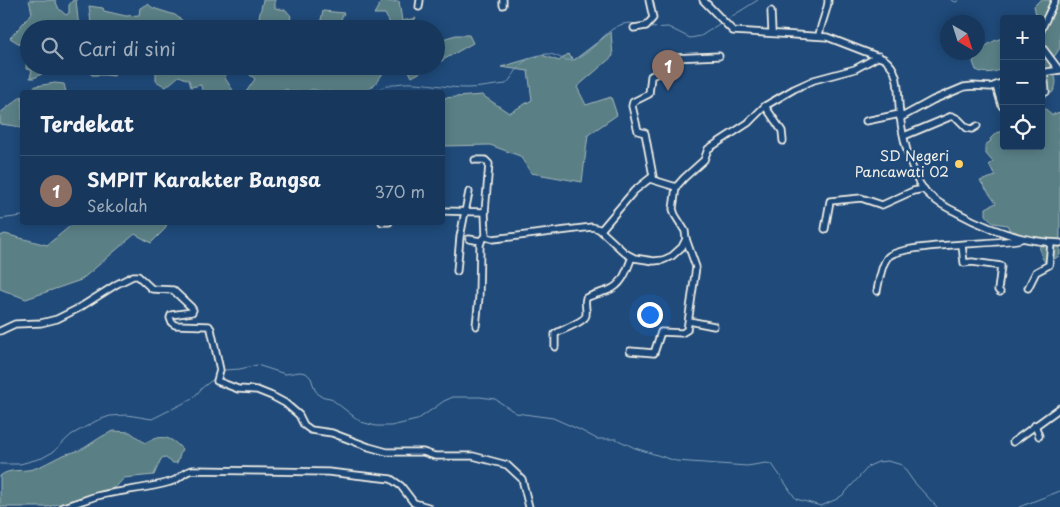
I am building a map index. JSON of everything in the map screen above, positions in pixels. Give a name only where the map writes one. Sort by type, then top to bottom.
[{"type":"street","points":[[634,28],[646,26],[653,18],[649,0]]},
{"type":"street","points":[[702,0],[733,30],[827,37],[888,61],[895,73],[904,136],[915,173],[924,189],[946,207],[974,222],[1006,235],[1060,243]]},
{"type":"street","points":[[819,36],[828,0]]},
{"type":"street","points":[[1045,21],[1054,0]]},
{"type":"street","points":[[771,10],[772,32]]},
{"type":"street","points":[[1045,51],[1060,70],[1045,73]]},
{"type":"street","points":[[600,230],[630,195],[643,182],[650,179],[653,174],[645,133],[638,131],[632,106],[633,102],[649,94],[651,76],[665,70],[672,58],[719,56]]},
{"type":"street","points":[[630,351],[654,352],[661,332],[685,332],[689,322],[696,267],[684,231],[673,209],[676,188],[704,160],[708,149],[748,123],[765,106],[814,80],[843,73],[879,56]]},
{"type":"street","points":[[866,121],[900,116],[964,87],[987,88],[1000,84]]},
{"type":"street","points":[[996,86],[1002,105]]},
{"type":"street","points":[[1045,86],[1046,92]]},
{"type":"street","points":[[765,106],[782,131],[783,141]]},
{"type":"street","points":[[904,136],[952,116],[967,128],[970,129],[977,126]]},
{"type":"street","points":[[475,160],[485,160],[489,164],[476,326]]},
{"type":"street","points":[[650,179],[676,188]]},
{"type":"street","points":[[825,229],[830,201],[861,198],[882,205],[913,191],[924,189]]},
{"type":"street","points":[[457,271],[460,238],[469,192]]},
{"type":"street","points":[[445,211],[485,212]]},
{"type":"street","points":[[468,239],[493,238],[588,226],[596,227],[632,257],[654,261],[668,258],[682,247],[686,239]]},
{"type":"street","points":[[877,291],[884,265],[890,255],[919,248],[1004,242],[1023,238]]},
{"type":"street","points":[[1028,288],[1035,274],[1049,265],[1051,243]]},
{"type":"street","points":[[962,245],[964,263],[972,262],[1001,266],[998,290],[1000,292]]},
{"type":"street","points":[[555,347],[555,334],[583,320],[586,315],[584,302],[586,298],[611,290],[617,286],[624,277],[632,257]]},
{"type":"street","points":[[0,331],[14,324],[41,323],[57,319],[128,278],[138,276],[152,289],[174,290],[192,307],[192,312],[172,315],[170,318],[172,323],[175,325],[208,326],[211,329],[220,370],[217,381],[238,390],[257,390],[272,396],[284,402],[299,416],[304,425],[311,430],[332,433],[369,447],[387,452],[423,452],[435,456],[473,456],[507,465],[522,480],[529,507]]},
{"type":"street","points":[[689,322],[714,326]]},
{"type":"street","points":[[1013,442],[1060,408]]},
{"type":"street","points":[[1035,425],[1039,436]]},
{"type":"street","points":[[63,507],[98,496],[173,482],[179,479],[186,471],[194,470],[328,472],[391,480],[401,486],[414,503],[428,507]]},
{"type":"green space","points":[[29,0],[55,0],[59,9],[66,15],[69,13],[69,5],[73,0],[76,0],[78,20],[26,20],[32,13]]},
{"type":"green space","points":[[263,0],[275,0],[275,8],[286,10],[291,16],[290,20],[258,20]]},
{"type":"green space","points":[[382,0],[399,1],[402,20],[388,20],[385,14],[374,14]]},
{"type":"green space","points":[[1040,0],[1060,0],[1060,48],[1050,63],[1056,82],[1052,93],[1049,93],[1045,88],[1045,15],[1036,15],[1034,6]]},
{"type":"green space","points":[[148,4],[153,8],[175,15],[182,20],[91,20],[89,6],[103,8],[104,11],[126,16],[139,15],[140,8]]},
{"type":"green space","points":[[323,11],[344,13],[340,20],[321,20]]},
{"type":"green space","points":[[20,27],[20,44],[10,38]]},
{"type":"green space","points":[[611,32],[613,56],[577,87],[586,105],[611,97],[617,115],[588,135],[582,182],[531,173],[520,156],[490,145],[445,146],[445,98],[482,95],[509,113],[532,100],[528,71],[501,67],[542,55],[559,61],[568,54],[574,60]]},
{"type":"green space","points":[[456,35],[469,35],[473,43],[445,59],[445,38]]},
{"type":"green space","points":[[999,39],[1000,70],[987,73],[976,70],[973,62],[974,60],[985,60],[985,47]]},
{"type":"green space","points":[[31,75],[40,75],[34,78],[30,78]]},
{"type":"green space","points":[[156,75],[226,75],[225,78],[233,90],[202,90],[201,85],[191,87],[189,80],[179,76],[166,87],[156,81]]},
{"type":"green space","points":[[250,75],[381,75],[371,88],[367,90],[247,90],[255,79]]},
{"type":"green space","points":[[55,83],[64,84],[66,90],[30,90],[36,86]]},
{"type":"green space","points":[[20,98],[20,128],[0,124],[0,113]]},
{"type":"green space","points":[[1045,109],[1051,115],[1060,112],[1060,255],[1049,263],[1045,262],[1041,254],[1041,239],[1011,232],[1007,225],[993,223],[986,215],[986,208],[996,203],[980,181],[996,176],[989,165],[993,162],[986,154],[985,145],[991,141],[990,139],[1000,132],[1000,150],[1045,150]]},
{"type":"green space","points":[[72,225],[166,225],[165,229],[151,243],[135,234],[81,280],[26,299],[0,289],[0,236],[5,234],[47,245]]},
{"type":"green space","points":[[114,431],[130,432],[145,443],[156,438],[165,438],[173,441],[182,449],[177,463],[173,463],[164,457],[161,459],[154,475],[124,478],[116,487],[48,507],[0,507],[0,476],[11,471],[37,468],[61,456],[81,449]]},
{"type":"waterway","points":[[726,20],[758,0]]},
{"type":"waterway","points":[[951,0],[956,2],[959,0]]},
{"type":"waterway","points":[[649,28],[668,27],[690,38],[701,36],[722,22]]},
{"type":"waterway","points":[[377,90],[396,84],[408,83],[467,88],[506,84],[520,66],[532,57],[552,54],[566,60],[575,59],[587,52],[614,28],[630,23],[640,25]]},
{"type":"waterway","points":[[0,219],[20,216]]},
{"type":"waterway","points":[[222,372],[257,365],[285,374],[306,373],[311,378],[315,390],[320,396],[330,398],[361,422],[376,426],[391,426],[417,420],[453,397],[495,399],[516,413],[553,418],[597,439],[616,439],[635,448],[676,461],[747,466],[772,464],[796,499],[821,506],[844,494],[869,466],[878,462],[888,461],[902,465],[913,481],[937,507]]},
{"type":"waterway","points":[[0,464],[20,464],[42,458],[53,452],[71,435],[96,421],[110,416],[127,415],[152,419],[192,399],[215,378]]},
{"type":"waterway","points":[[1019,507],[1060,491]]},
{"type":"place","name":"SMPIT Karakter Bangsa","points":[[668,91]]},
{"type":"place","name":"SD Negeri Pancawati 02","points":[[959,164]]}]
